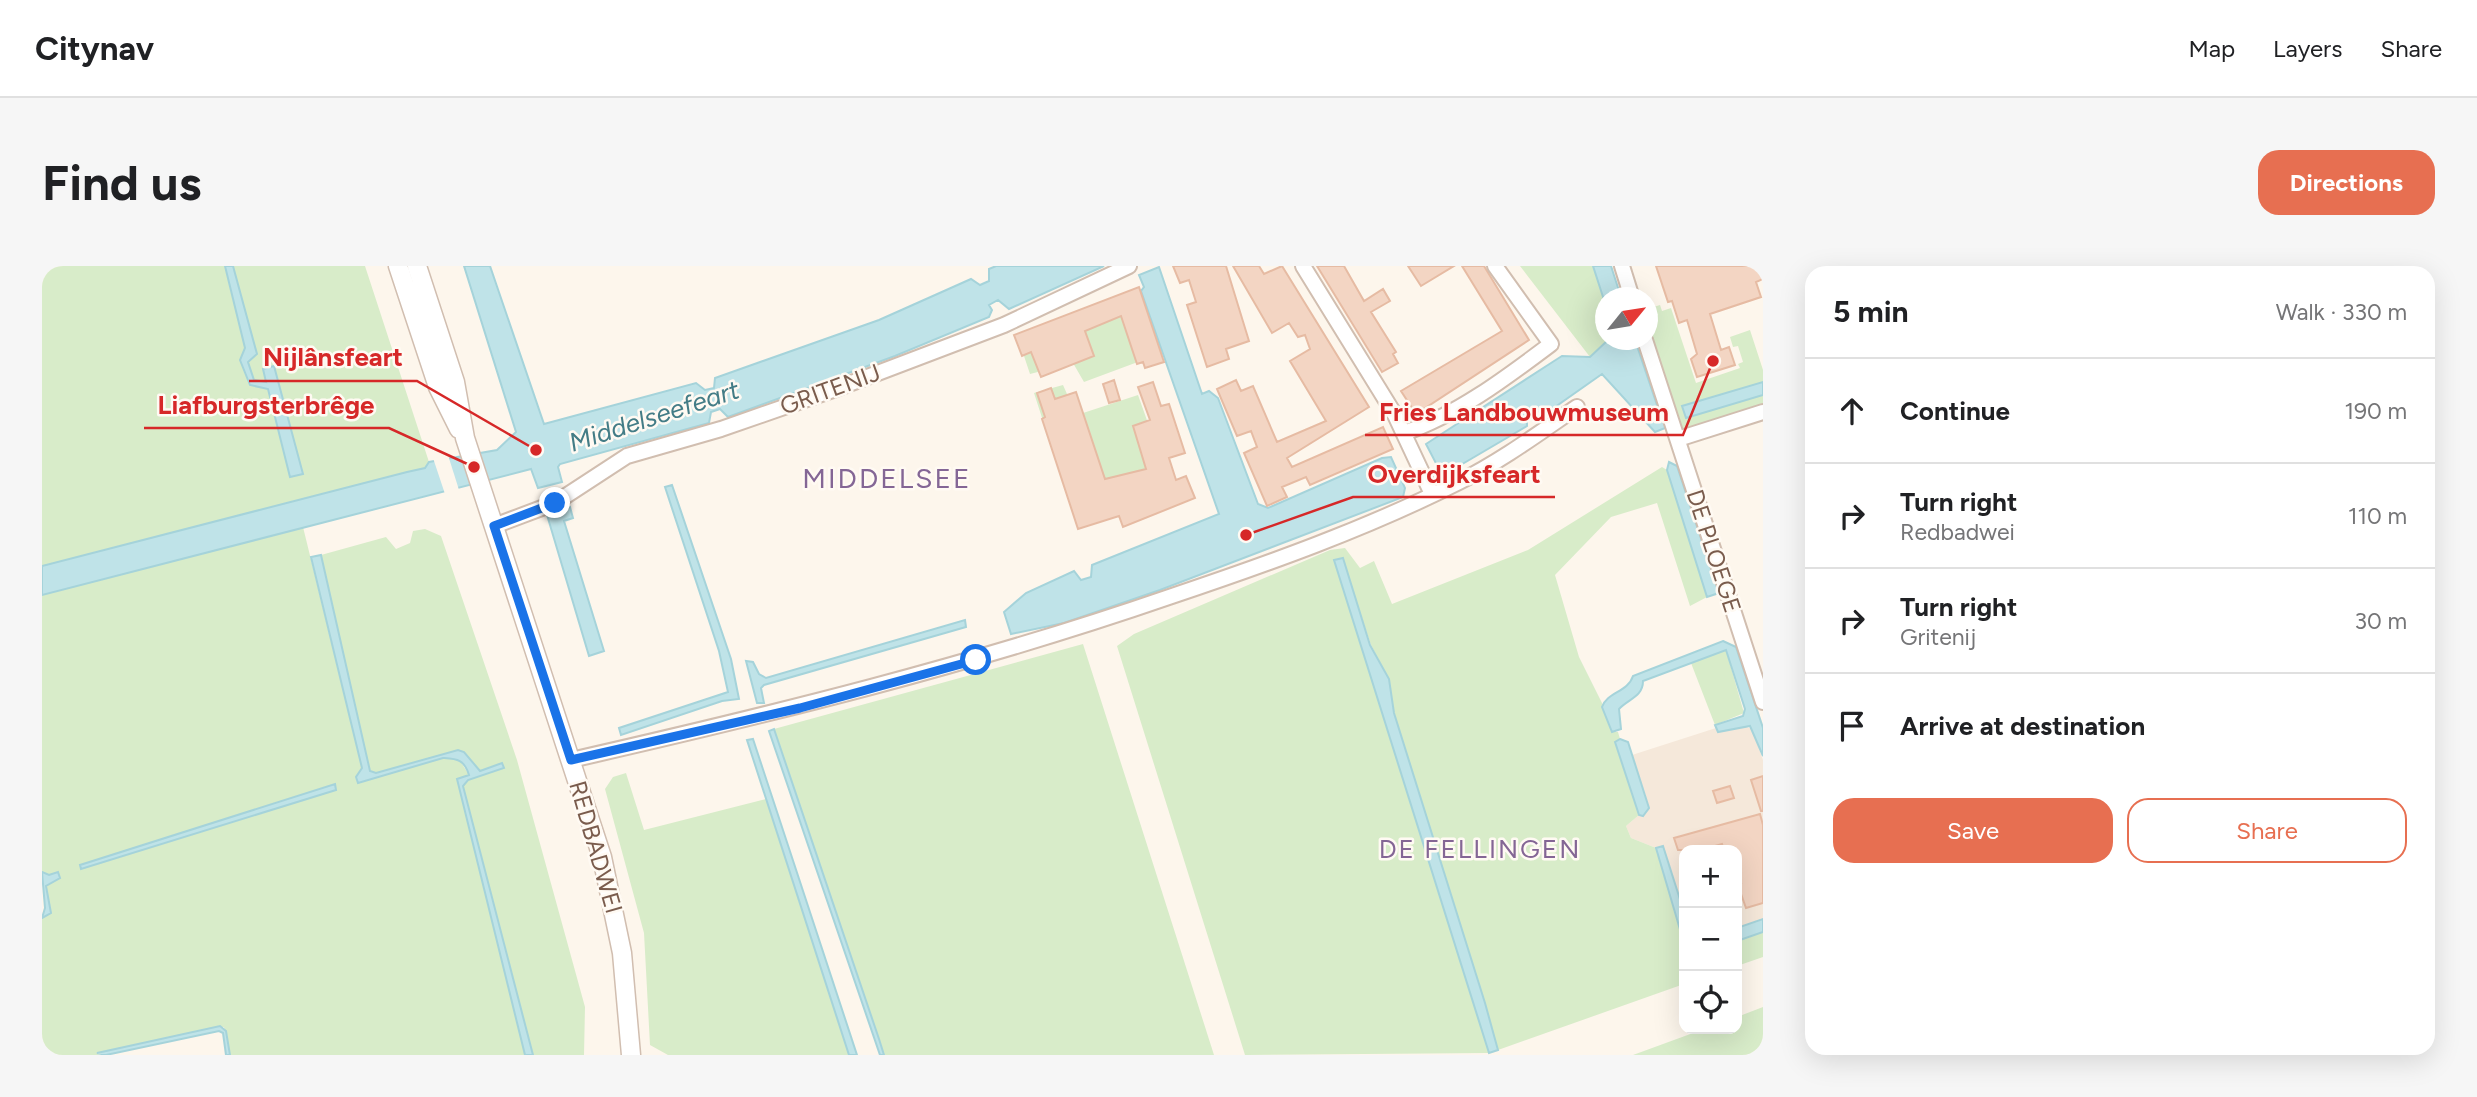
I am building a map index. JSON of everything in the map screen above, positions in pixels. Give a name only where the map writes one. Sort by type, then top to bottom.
[{"type":"street","points":[[398,266],[438,387],[453,421],[465,438]]},
{"type":"street","points":[[417,266],[455,382],[465,438]]},
{"type":"street","name":"GRITENIJ","points":[[494,526],[555,503],[627,456],[721,429],[1004,325],[1129,266]]},
{"type":"street","points":[[1303,266],[1404,433],[1432,494]]},
{"type":"street","points":[[1404,433],[1436,418],[1499,381],[1551,345],[1495,266]]},
{"type":"street","points":[[1622,266],[1629,287]]},
{"type":"street","name":"DE PLOEGE","points":[[1648,350],[1763,702]]},
{"type":"street","points":[[571,760],[800,708],[976,660],[1237,574],[1348,532],[1432,494],[1507,455],[1577,407]]},
{"type":"street","points":[[1678,439],[1763,412]]},
{"type":"street","name":"REDBADWEI","points":[[465,438],[602,857],[617,921],[631,1055]]},
{"type":"shaded area","points":[[1743,726],[1752,729],[1763,760],[1763,919],[1742,926],[1742,845],[1679,845],[1679,896],[1663,846],[1656,848],[1631,838],[1626,826],[1639,815],[1643,816],[1646,796],[1632,755],[1716,728],[1718,732]]},
{"type":"green space","points":[[42,266],[225,266],[245,348],[250,385],[268,389],[290,477],[303,474],[274,367],[267,383],[254,380],[248,362],[257,354],[233,266],[365,266],[429,462],[425,468],[42,566]]},
{"type":"green space","points":[[1520,266],[1593,266],[1600,287],[1595,287],[1595,350],[1597,350],[1590,357]]},
{"type":"green space","points":[[1141,291],[1162,353],[1084,382],[1073,363],[1030,374],[1018,338]]},
{"type":"green space","points":[[1658,306],[1662,311],[1671,308],[1696,383],[1740,368],[1738,364],[1743,362],[1738,346],[1733,347],[1730,337],[1750,330],[1763,370],[1763,382],[1683,406],[1686,417],[1763,395],[1763,406],[1685,431],[1680,429],[1653,350],[1658,350]]},
{"type":"green space","points":[[1063,385],[1075,412],[1080,414],[1138,395],[1175,499],[1120,511],[1077,526],[1034,393]]},
{"type":"green space","points":[[1662,467],[1667,470],[1707,597],[1690,606],[1657,503],[1611,517],[1555,575],[1579,657],[1602,703],[1612,732],[1618,732],[1620,739],[1615,743],[1639,815],[1626,826],[1631,838],[1656,848],[1679,926],[1679,986],[1498,1050],[1394,712],[1389,679],[1371,645],[1342,558],[1334,561],[1489,1053],[1245,1055],[1117,646],[1134,634],[1330,550],[1345,548],[1360,568],[1374,561],[1392,604],[1528,550]]},
{"type":"green space","points":[[303,527],[362,768],[358,783],[443,758],[459,759],[469,775],[457,779],[525,1055],[230,1055],[224,1027],[97,1055],[42,1055],[42,918],[51,913],[45,888],[49,875],[42,872],[42,595]],"holes":[[[334,784],[336,790],[82,869],[81,865]]]},
{"type":"green space","points":[[425,529],[441,536],[517,760],[585,1007],[584,1055],[533,1055],[463,786],[468,780],[503,768],[502,763],[480,771],[464,752],[458,750],[376,773],[370,771],[321,555],[386,537],[396,549],[410,543],[413,531]]},
{"type":"green space","points":[[1083,644],[1214,1055],[884,1055],[774,729]]},
{"type":"green space","points":[[1726,650],[1744,713],[1715,725],[1691,663]]},
{"type":"green space","points":[[626,773],[644,830],[766,799],[849,1055],[668,1055],[650,1045],[644,933],[605,789],[613,777]]},
{"type":"green space","points":[[1763,932],[1763,957],[1742,964],[1742,939]]},
{"type":"green space","points":[[1763,1007],[1763,1055],[1633,1055],[1690,1034],[1742,1034],[1742,1015]]},
{"type":"water","points":[[225,266],[233,266],[257,354],[248,362],[254,380],[266,382],[263,369],[274,366],[303,474],[290,477],[268,389],[250,385],[240,360],[245,348]]},
{"type":"water","name":"Middelseefeart","points":[[464,266],[490,266],[544,424],[696,383],[705,390],[714,388],[715,378],[879,320],[971,279],[980,285],[989,281],[989,269],[996,266],[1104,266],[1009,309],[998,300],[989,305],[992,310],[989,317],[895,356],[728,417],[720,409],[711,412],[709,423],[560,464],[558,467],[562,482],[538,488],[531,469],[42,595],[42,566],[425,468],[429,462],[497,450],[516,432]]},
{"type":"water","points":[[1593,266],[1611,266],[1618,287],[1600,287]]},
{"type":"water","points":[[1159,267],[1202,394],[1209,391],[1218,398],[1258,504],[1268,508],[1382,458],[1391,457],[1405,488],[1403,497],[1160,590],[1064,623],[1011,634],[1004,612],[1026,593],[1074,571],[1081,580],[1091,577],[1092,565],[1219,514],[1141,291],[1144,287],[1139,275]]},
{"type":"water","points":[[1597,350],[1638,350],[1659,411],[1664,415],[1665,428],[1655,432],[1602,374],[1545,414],[1538,411],[1527,419],[1527,426],[1447,473],[1440,471],[1426,444],[1562,356],[1590,357]]},
{"type":"water","points":[[1763,382],[1763,395],[1686,418],[1682,406]]},
{"type":"water","points":[[1669,462],[1677,466],[1719,593],[1707,597],[1667,470]]},
{"type":"water","points":[[672,485],[731,659],[739,699],[722,701],[621,735],[619,728],[728,692],[719,651],[665,487]]},
{"type":"water","points":[[570,507],[573,518],[564,521],[604,651],[589,656],[547,515]]},
{"type":"water","points":[[321,555],[370,771],[376,773],[458,750],[464,752],[480,771],[502,763],[504,768],[468,780],[463,786],[533,1055],[525,1055],[457,779],[469,775],[465,766],[456,760],[443,758],[358,783],[356,777],[362,768],[311,557]]},
{"type":"water","points":[[1343,558],[1370,645],[1389,679],[1394,713],[1485,1003],[1498,1050],[1489,1053],[1334,560]]},
{"type":"water","points":[[965,620],[966,627],[764,685],[761,688],[764,703],[757,703],[746,661],[753,662],[759,674],[766,678]]},
{"type":"water","points":[[1723,641],[1736,647],[1763,728],[1763,756],[1750,726],[1718,732],[1715,725],[1743,716],[1745,709],[1726,650],[1643,681],[1641,691],[1619,709],[1621,729],[1612,732],[1602,707],[1608,698],[1627,685],[1633,676]]},
{"type":"water","points":[[774,729],[884,1055],[880,1055],[769,731]]},
{"type":"water","points":[[753,739],[857,1055],[849,1055],[747,740]]},
{"type":"water","points":[[1620,739],[1628,742],[1649,808],[1643,816],[1639,815],[1615,742]]},
{"type":"water","points":[[335,784],[336,790],[81,869],[80,865]]},
{"type":"water","points":[[1663,846],[1679,896],[1679,926],[1656,848]]},
{"type":"water","points":[[42,872],[49,875],[58,872],[60,878],[46,886],[51,913],[42,918],[45,908]]},
{"type":"water","points":[[1763,919],[1763,932],[1742,939],[1742,926]]},
{"type":"water","points":[[220,1026],[226,1031],[230,1055],[226,1055],[223,1033],[219,1031],[106,1055],[97,1053]]},
{"type":"pier","points":[[448,455],[459,490],[445,494],[433,458]]},
{"type":"building","points":[[1173,266],[1226,266],[1249,341],[1226,349],[1229,359],[1207,367],[1187,305],[1196,302],[1189,280],[1180,283]]},
{"type":"building","points":[[1233,266],[1259,266],[1264,274],[1282,266],[1369,407],[1287,458],[1292,467],[1383,427],[1393,449],[1310,485],[1306,477],[1282,487],[1287,497],[1267,506],[1244,453],[1257,447],[1251,431],[1237,436],[1217,389],[1236,380],[1241,391],[1253,386],[1277,442],[1326,421],[1290,361],[1310,349],[1305,335],[1298,337],[1289,323],[1272,333]]},
{"type":"building","points":[[1317,266],[1344,266],[1364,301],[1383,289],[1390,301],[1371,312],[1396,352],[1393,354],[1398,363],[1382,372]]},
{"type":"building","points":[[1408,266],[1454,266],[1421,286]]},
{"type":"building","points":[[1462,266],[1484,266],[1529,340],[1416,414],[1401,391],[1502,331]]},
{"type":"building","points":[[1656,266],[1763,266],[1763,279],[1756,282],[1761,297],[1710,314],[1721,350],[1729,347],[1735,365],[1697,377],[1691,359],[1697,354],[1687,320],[1679,323],[1672,301],[1668,302]]},
{"type":"building","points":[[1139,287],[1164,362],[1145,368],[1143,362],[1137,364],[1121,316],[1085,331],[1094,356],[1041,377],[1031,352],[1022,356],[1014,335]]},
{"type":"building","points":[[1114,380],[1120,400],[1109,403],[1103,384]]},
{"type":"building","points":[[1153,382],[1161,406],[1169,404],[1185,453],[1169,458],[1176,480],[1186,476],[1195,498],[1123,527],[1119,516],[1078,529],[1042,419],[1045,417],[1037,393],[1051,388],[1055,399],[1076,392],[1105,479],[1146,469],[1133,426],[1150,420],[1138,387]]},
{"type":"building","points":[[1763,776],[1763,811],[1761,811],[1751,780]]},
{"type":"building","points":[[1730,786],[1734,798],[1717,803],[1713,791]]},
{"type":"building","points":[[1760,814],[1763,825],[1763,903],[1746,908],[1742,897],[1742,845],[1679,845],[1678,850],[1674,838]]},
{"type":"place","name":"Fries Landbouwmuseum","points":[[1713,361]]},
{"type":"place","name":"Nijlânsfeart","points":[[536,450]]},
{"type":"place","name":"Liafburgsterbrêge","points":[[474,467]]},
{"type":"place","name":"Overdijksfeart","points":[[1246,535]]},
{"type":"district","name":"MIDDELSEE","points":[[887,478]]},
{"type":"district","name":"DE FELLINGEN","points":[[1480,849]]},
{"type":"route","points":[[555,503],[494,526],[571,760],[800,708],[976,660]]}]
